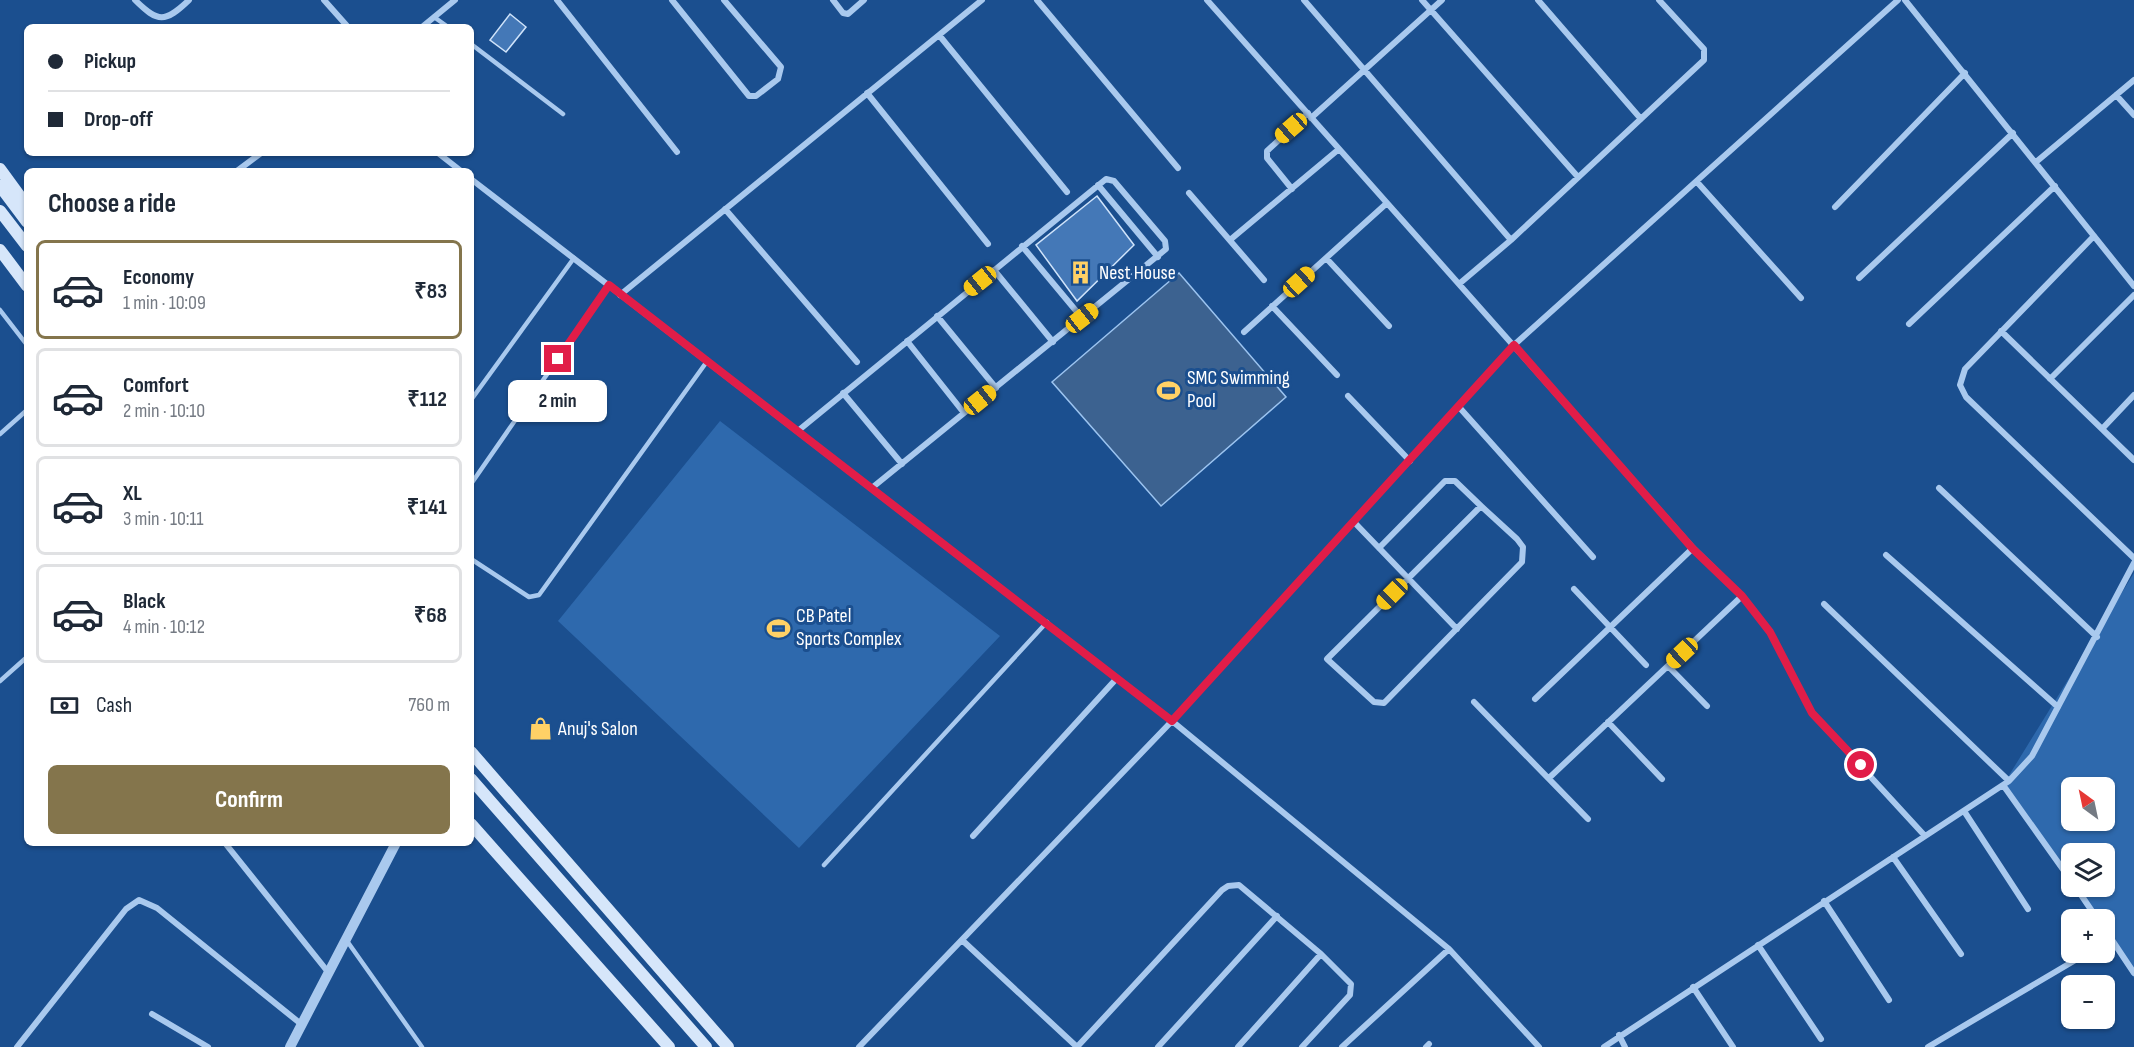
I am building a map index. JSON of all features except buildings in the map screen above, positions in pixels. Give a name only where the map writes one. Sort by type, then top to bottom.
[{"type":"main road","points":[[0,169],[24,202]]},
{"type":"main road","points":[[0,186],[24,218]]},
{"type":"main road","points":[[0,211],[24,242]]},
{"type":"main road","points":[[0,250],[24,282]]},
{"type":"main road","points":[[474,755],[728,1047]]},
{"type":"main road","points":[[474,782],[706,1047]]},
{"type":"main road","points":[[474,827],[669,1047]]},
{"type":"street","points":[[135,0],[151,16],[160,18],[177,12],[189,0]]},
{"type":"street","points":[[324,0],[345,24]]},
{"type":"street","points":[[426,24],[455,0]]},
{"type":"street","points":[[557,0],[677,152]]},
{"type":"street","points":[[672,0],[749,96],[756,96],[778,79],[781,67],[724,0]]},
{"type":"street","points":[[832,0],[843,13],[848,14],[864,0]]},
{"type":"street","points":[[620,295],[982,0]]},
{"type":"street","points":[[1037,0],[1178,168]]},
{"type":"street","points":[[1207,0],[1693,549],[1742,596],[1770,632],[1812,713],[1925,836]]},
{"type":"street","points":[[1304,0],[1511,240]]},
{"type":"street","points":[[1422,0],[1578,177]]},
{"type":"street","points":[[1292,189],[1267,158],[1267,151],[1442,0]]},
{"type":"street","points":[[1538,0],[1641,119]]},
{"type":"street","points":[[1460,284],[1511,240],[1706,56],[1704,49],[1659,0]]},
{"type":"street","points":[[859,1047],[1172,721],[1514,345],[1898,0]]},
{"type":"street","points":[[1905,0],[2134,286]]},
{"type":"street","points":[[939,36],[1067,192]]},
{"type":"street","points":[[1835,207],[1965,73]]},
{"type":"street","points":[[2036,162],[2134,80]]},
{"type":"street","points":[[867,93],[988,244]]},
{"type":"street","points":[[2116,95],[2134,115]]},
{"type":"street","points":[[1858,278],[2013,133]]},
{"type":"street","points":[[1230,240],[1339,149]]},
{"type":"street","points":[[241,168],[257,156]]},
{"type":"street","points":[[442,156],[457,168]]},
{"type":"street","points":[[799,430],[1106,178],[1114,181],[1165,241],[1166,249],[873,487]]},
{"type":"street","points":[[474,180],[620,295],[873,487],[1172,721],[1449,948],[1539,1047]]},
{"type":"street","points":[[1697,182],[1801,298]]},
{"type":"street","points":[[1098,185],[1158,257]]},
{"type":"street","points":[[1909,324],[2055,186]]},
{"type":"street","points":[[1189,193],[1264,280]]},
{"type":"street","points":[[1244,332],[1387,203]]},
{"type":"street","points":[[725,209],[857,362]]},
{"type":"street","points":[[1604,1047],[2006,783],[2032,756],[2097,637],[2134,560],[1961,390],[1961,376],[2001,331],[2094,236]]},
{"type":"street","points":[[1022,246],[1082,318]]},
{"type":"street","points":[[1326,258],[1389,326]]},
{"type":"street","points":[[994,270],[1053,342]]},
{"type":"street","points":[[2050,379],[2134,295]]},
{"type":"street","points":[[1272,306],[1337,375]]},
{"type":"street","points":[[937,316],[996,388]]},
{"type":"street","points":[[2001,331],[2134,460]]},
{"type":"street","points":[[907,341],[964,413]]},
{"type":"street","points":[[843,393],[902,464]]},
{"type":"street","points":[[2102,429],[2134,394]]},
{"type":"street","points":[[1348,396],[1410,460]]},
{"type":"street","points":[[1459,407],[1593,557]]},
{"type":"street","points":[[1379,548],[1445,481],[1455,481],[1517,539],[1523,547],[1522,562],[1384,704],[1374,702],[1327,659],[1481,506]]},
{"type":"street","points":[[1939,488],[2097,637]]},
{"type":"street","points":[[1354,522],[1457,629]]},
{"type":"street","points":[[1535,699],[1693,549]]},
{"type":"street","points":[[1886,555],[2058,707]]},
{"type":"street","points":[[1574,589],[1646,665]]},
{"type":"street","points":[[1549,778],[1742,596]]},
{"type":"street","points":[[1824,604],[2006,783],[2061,866]]},
{"type":"street","points":[[1668,666],[1707,706]]},
{"type":"street","points":[[973,836],[1117,678]]},
{"type":"street","points":[[1474,702],[1588,819]]},
{"type":"street","points":[[1608,722],[1662,779]]},
{"type":"street","points":[[1964,811],[2028,909]]},
{"type":"street","points":[[227,846],[328,972]]},
{"type":"street","points":[[290,1047],[394,846]]},
{"type":"street","points":[[1893,857],[1961,954]]},
{"type":"street","points":[[963,940],[1077,1047],[1228,886],[1239,885],[1347,977],[1352,990],[1302,1047]]},
{"type":"street","points":[[17,1047],[126,909],[139,900],[157,908],[301,1024]]},
{"type":"street","points":[[1824,902],[1889,1000]]},
{"type":"street","points":[[1158,1047],[1277,916]]},
{"type":"street","points":[[2115,944],[2134,973]]},
{"type":"street","points":[[1758,945],[1821,1039]]},
{"type":"street","points":[[1341,1047],[1449,948]]},
{"type":"street","points":[[1238,1047],[1321,954]]},
{"type":"street","points":[[1928,1047],[2070,963]]},
{"type":"street","points":[[1693,987],[1733,1047]]},
{"type":"street","points":[[152,1014],[208,1047]]},
{"type":"street","points":[[1619,1035],[1625,1047]]},
{"type":"lane","points":[[434,17],[444,24]]},
{"type":"lane","points":[[474,46],[563,114]]},
{"type":"lane","points":[[474,396],[574,258]]},
{"type":"lane","points":[[474,480],[609,285]]},
{"type":"lane","points":[[0,310],[24,341]]},
{"type":"lane","points":[[474,561],[529,597],[540,595],[708,360]]},
{"type":"lane","points":[[0,434],[24,413]]},
{"type":"lane","points":[[824,865],[1047,622]]},
{"type":"lane","points":[[0,681],[24,660]]},
{"type":"lane","points":[[346,939],[422,1047]]},
{"type":"shaded area","name":"SMC Swimming Pool","points":[[1179,273],[1286,397],[1161,506],[1052,382]]},
{"type":"shaded area","name":"CB Patel Sports Complex","points":[[720,421],[1000,636],[799,848],[558,621]]},
{"type":"shaded area","points":[[2134,573],[2134,978],[2115,950],[2115,909],[2087,909],[2079,897],[2115,897],[2115,843],[2061,843],[2061,871],[2003,785]]},
{"type":"place","name":"Nest House","points":[[1081,273]]},
{"type":"place","name":"SMC Swimming Pool","points":[[1169,390]]},
{"type":"place","name":"CB Patel Sports Complex","points":[[778,628]]},
{"type":"place","name":"Anuj's Salon","points":[[540,729]]},
{"type":"route","points":[[558,359],[609,285],[1172,721],[1514,345],[1693,549],[1742,596],[1770,632],[1812,713],[1861,765]]}]
